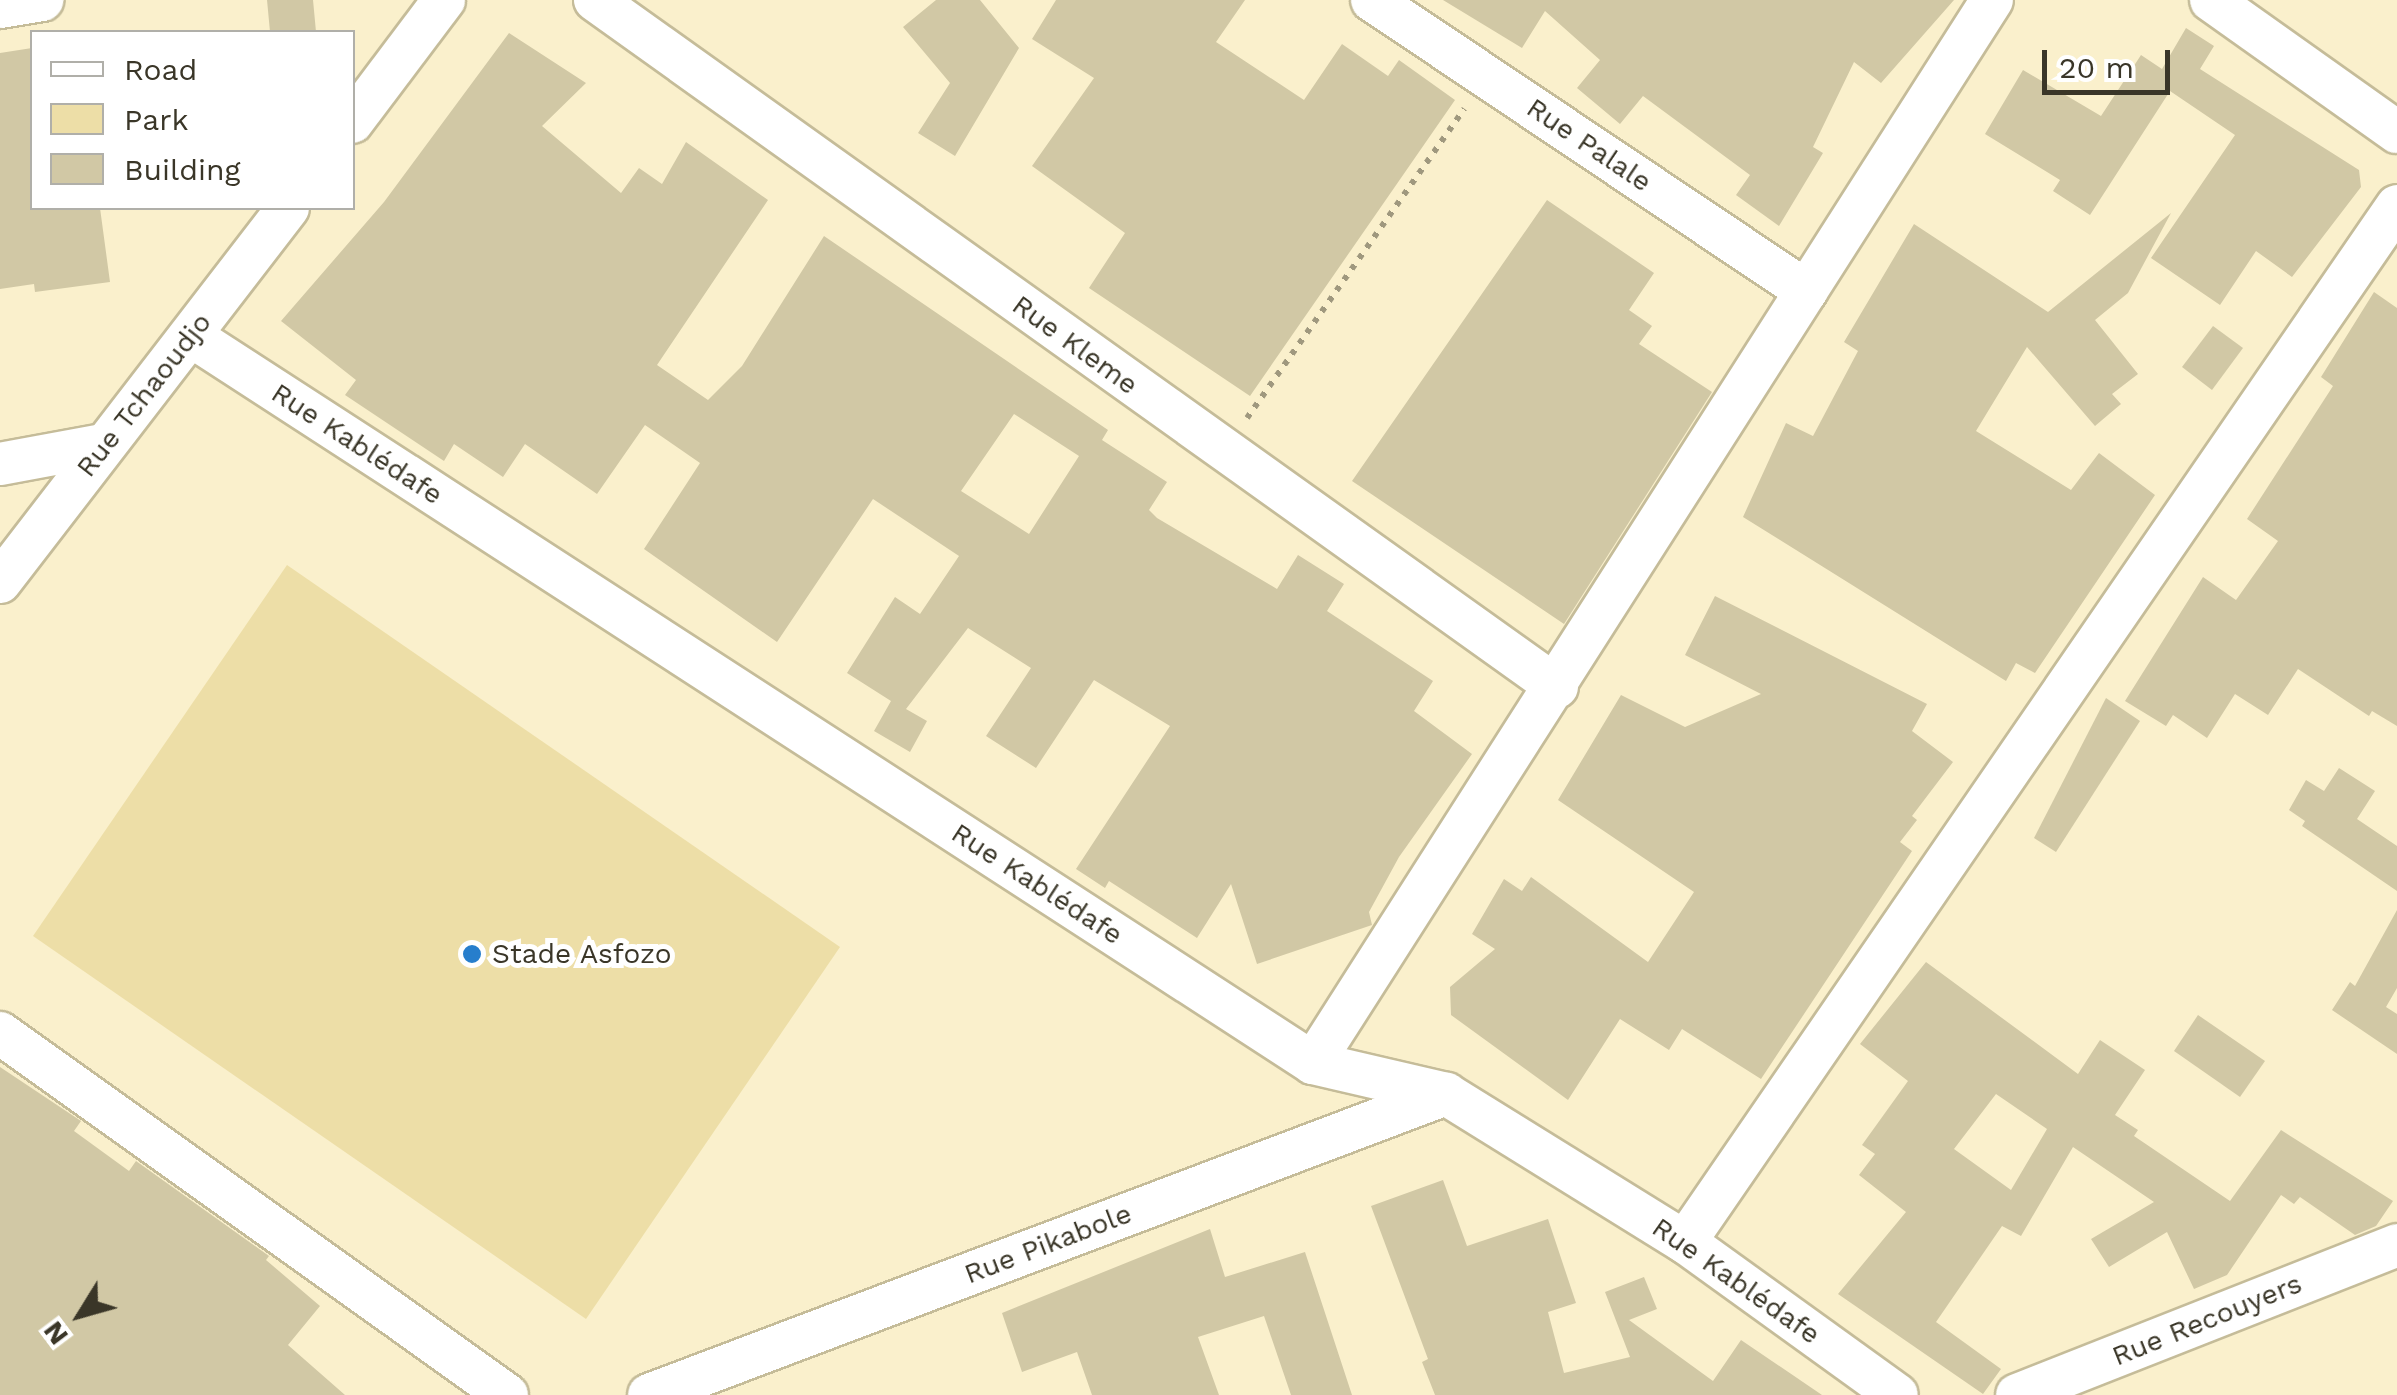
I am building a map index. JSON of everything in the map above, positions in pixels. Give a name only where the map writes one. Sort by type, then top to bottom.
[{"type":"street","points":[[0,6],[42,0]]},
{"type":"street","points":[[355,118],[444,0]]},
{"type":"street","name":"Rue Kleme","points":[[596,0],[1557,688]]},
{"type":"street","name":"Rue Palale","points":[[1372,0],[1806,291]]},
{"type":"street","points":[[1313,1063],[1557,688],[1992,0]]},
{"type":"street","points":[[2211,0],[2397,132]]},
{"type":"street","points":[[1685,1242],[2397,206]]},
{"type":"street","name":"Rue Tchaoudjo","points":[[0,582],[286,210]]},
{"type":"street","name":"Rue Kablédafe","points":[[191,336],[1313,1063],[1446,1094],[1685,1242],[1897,1395]]},
{"type":"street","points":[[0,464],[104,445]]},
{"type":"street","points":[[0,1033],[507,1395]]},
{"type":"street","name":"Rue Pikabole","points":[[649,1395],[1446,1094]]},
{"type":"street","name":"Rue Recouyers","points":[[2017,1395],[2397,1245]]},
{"type":"path","points":[[1224,452],[1487,76]]},
{"type":"green space","points":[[287,565],[840,947],[586,1319],[33,936]]},
{"type":"building","points":[[267,0],[313,0],[316,30],[270,30]]},
{"type":"building","points":[[936,0],[980,0],[1019,48],[955,156],[918,133],[950,83],[903,27]]},
{"type":"building","points":[[1056,0],[1245,0],[1216,42],[1304,100],[1342,44],[1388,76],[1399,60],[1455,100],[1250,396],[1089,288],[1125,233],[1032,166],[1094,78],[1032,39]]},
{"type":"building","points":[[1443,0],[1954,0],[1881,83],[1854,62],[1813,147],[1823,153],[1779,226],[1736,195],[1750,175],[1643,96],[1620,124],[1577,88],[1600,60],[1545,11],[1522,48]]},
{"type":"building","points":[[2186,28],[2214,46],[2200,69],[2359,170],[2361,187],[2292,277],[2256,251],[2220,305],[2151,258],[2235,135],[2170,91],[2090,215],[2053,191],[2060,180],[1985,134],[2023,70],[2101,116],[2141,55],[2162,69]]},
{"type":"building","points":[[509,33],[586,83],[542,126],[621,193],[639,168],[662,184],[686,142],[768,200],[657,365],[708,400],[742,366],[824,236],[1108,430],[1102,440],[1167,482],[1149,510],[1157,518],[1277,589],[1298,555],[1344,584],[1327,611],[1433,681],[1414,711],[1472,754],[1399,857],[1369,912],[1372,925],[1257,964],[1231,884],[1197,938],[1109,881],[1105,888],[1076,869],[1170,726],[1094,680],[1036,768],[986,736],[1031,668],[968,628],[906,709],[927,721],[910,752],[874,731],[891,701],[847,673],[895,597],[920,614],[959,556],[873,499],[777,642],[644,549],[700,463],[645,425],[597,494],[525,444],[503,477],[454,444],[444,461],[345,395],[356,380],[281,321],[384,202]],"holes":[[[1014,414],[1079,456],[1029,534],[961,491]]]},
{"type":"building","points":[[30,48],[30,210],[100,210],[110,282],[35,292],[34,284],[0,289],[0,53]]},
{"type":"building","points":[[1547,200],[1654,273],[1629,310],[1652,326],[1639,344],[1712,392],[1564,624],[1352,481]]},
{"type":"building","points":[[2171,213],[2128,293],[2095,320],[2138,374],[2112,394],[2121,404],[2095,426],[2027,347],[1976,431],[2071,490],[2099,453],[2155,495],[2035,673],[2016,663],[2006,681],[1743,517],[1786,423],[1813,436],[1858,351],[1844,342],[1914,224],[2048,312]]},
{"type":"building","points":[[2374,292],[2397,308],[2397,726],[2372,711],[2369,716],[2298,669],[2268,715],[2235,694],[2207,738],[2173,715],[2166,726],[2125,701],[2203,577],[2236,600],[2278,541],[2247,519],[2333,386],[2321,377]]},
{"type":"building","points":[[2213,326],[2243,348],[2212,390],[2182,367]]},
{"type":"building","points":[[1715,596],[1927,704],[1912,731],[1953,762],[1912,816],[1917,820],[1900,842],[1912,851],[1761,1079],[1682,1029],[1669,1050],[1620,1019],[1568,1100],[1451,1015],[1450,987],[1495,949],[1472,934],[1504,879],[1522,891],[1531,877],[1648,962],[1694,892],[1558,800],[1621,695],[1685,727],[1761,694],[1685,655]]},
{"type":"building","points":[[2106,698],[2140,721],[2056,852],[2034,838]]},
{"type":"building","points":[[2339,768],[2375,791],[2357,819],[2397,846],[2397,891],[2302,826],[2305,821],[2289,810],[2306,780],[2324,791]]},
{"type":"building","points":[[2397,910],[2397,988],[2386,1007],[2397,1014],[2397,1054],[2332,1010],[2350,982],[2355,986]]},
{"type":"building","points":[[1926,962],[2078,1074],[2100,1040],[2145,1070],[2115,1115],[2138,1130],[2134,1136],[2230,1201],[2281,1130],[2393,1201],[2376,1226],[2355,1235],[2300,1197],[2294,1204],[2281,1195],[2227,1275],[2194,1289],[2167,1232],[2109,1267],[2091,1239],[2154,1202],[2073,1147],[2021,1236],[2002,1226],[1936,1322],[2001,1369],[1983,1394],[1838,1294],[1906,1212],[1859,1175],[1875,1154],[1862,1145],[1908,1081],[1860,1044]],"holes":[[[1996,1094],[2047,1129],[2011,1190],[1954,1149]]]},
{"type":"building","points":[[2198,1015],[2265,1061],[2240,1097],[2174,1051]]},
{"type":"building","points":[[0,1067],[81,1121],[74,1131],[129,1171],[136,1161],[269,1256],[266,1260],[320,1306],[288,1345],[345,1395],[0,1395]]},
{"type":"building","points":[[1443,1180],[1467,1246],[1548,1219],[1576,1303],[1548,1312],[1564,1373],[1630,1357],[1605,1292],[1644,1277],[1657,1309],[1629,1320],[1713,1381],[1741,1340],[1822,1395],[1435,1395],[1422,1362],[1428,1359],[1371,1206]]},
{"type":"building","points":[[1210,1229],[1225,1277],[1305,1252],[1352,1395],[1291,1395],[1264,1316],[1198,1337],[1219,1395],[1092,1395],[1077,1352],[1022,1372],[1002,1313]]},
{"type":"place","name":"Stade Asfozo","points":[[472,954]]}]
